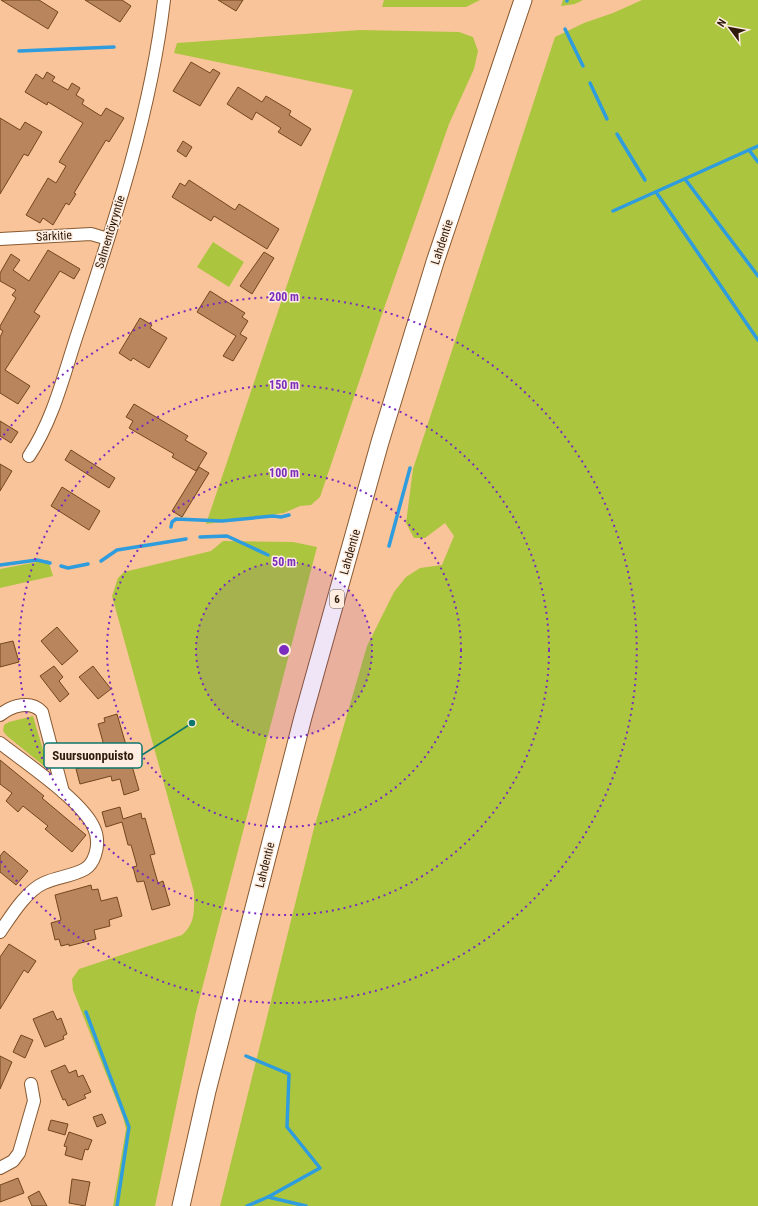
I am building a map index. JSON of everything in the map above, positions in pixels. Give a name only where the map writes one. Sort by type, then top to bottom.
[{"type":"highway","name":"Lahdentie","points":[[181,1206],[207,1091],[303,717],[380,442],[449,220],[523,0]]},
{"type":"street","name":"Salmentöyryntie","points":[[29,456],[40,440],[52,410],[133,157],[159,35],[164,0]]},
{"type":"street","name":"Särkitie","points":[[0,239],[91,234],[108,238]]},
{"type":"street","points":[[0,714],[32,704],[42,712],[63,792]]},
{"type":"street","points":[[0,743],[63,792],[89,819],[95,829],[97,841],[94,858],[90,865],[84,870],[43,883],[36,888],[2,926]]},
{"type":"street","points":[[0,1168],[13,1161],[19,1154],[34,1101],[31,1084]]},
{"type":"green space","points":[[384,0],[480,0],[466,7],[382,7]]},
{"type":"green space","points":[[563,0],[583,0],[575,4],[561,6]]},
{"type":"green space","points":[[642,0],[758,0],[758,1206],[220,1206],[314,828],[367,646],[394,592],[406,577],[420,568],[442,565],[454,536],[445,523],[425,538],[414,538],[406,523],[413,469],[555,37],[584,23],[613,13]]},
{"type":"green space","points":[[360,30],[459,32],[473,37],[478,51],[474,69],[449,124],[320,497],[311,505],[300,506],[284,513],[206,524],[353,90],[174,53],[177,43]]},
{"type":"green space","points":[[213,242],[244,262],[229,287],[197,267]]},
{"type":"green space","points":[[223,541],[293,542],[317,547],[196,1012],[155,1206],[113,1206],[126,1129],[123,1117],[73,990],[72,979],[79,969],[182,935],[190,926],[192,921],[194,892],[112,596],[118,578],[124,572],[211,551]]},
{"type":"green space","points":[[48,560],[53,576],[0,588],[0,569]]},
{"type":"green space","points":[[33,716],[49,770],[7,736],[3,731],[4,725],[9,722]]},
{"type":"building","points":[[1,0],[39,0],[58,12],[48,29]]},
{"type":"building","points":[[85,0],[122,0],[131,6],[120,22]]},
{"type":"building","points":[[218,0],[243,0],[236,11]]},
{"type":"building","points":[[191,62],[210,73],[213,69],[220,73],[200,106],[173,91]]},
{"type":"building","points":[[47,72],[55,77],[52,81],[68,90],[72,83],[80,88],[76,95],[84,100],[82,104],[101,116],[106,108],[124,118],[109,142],[106,140],[74,193],[76,194],[69,205],[66,203],[53,225],[43,218],[40,223],[26,215],[48,178],[56,183],[66,166],[59,162],[83,123],[48,102],[47,105],[25,92],[36,74],[43,79]]},
{"type":"building","points":[[238,87],[262,102],[266,96],[291,111],[289,115],[311,129],[301,146],[278,132],[281,128],[256,112],[252,120],[227,104]]},
{"type":"building","points":[[0,118],[20,130],[25,122],[42,132],[28,156],[24,154],[0,194]]},
{"type":"building","points":[[183,141],[192,147],[186,157],[177,151]]},
{"type":"building","points":[[189,180],[235,210],[239,204],[279,229],[267,249],[214,216],[211,221],[172,197],[180,183],[185,186]]},
{"type":"building","points":[[48,250],[80,269],[74,279],[60,271],[34,312],[40,316],[5,370],[30,386],[18,404],[0,393],[0,337],[3,331],[0,329],[0,326],[16,298],[12,295],[16,290],[0,281],[0,273],[11,254],[20,260],[13,270],[29,281]]},
{"type":"building","points":[[264,252],[274,258],[252,294],[240,286]]},
{"type":"building","points":[[210,291],[245,313],[242,317],[248,321],[240,334],[247,338],[233,361],[223,356],[236,336],[197,312]]},
{"type":"building","points":[[140,318],[152,325],[150,328],[167,338],[149,368],[133,358],[131,361],[119,353]]},
{"type":"building","points":[[134,404],[188,436],[185,440],[207,453],[196,471],[172,457],[174,454],[129,428],[133,421],[126,417]]},
{"type":"building","points":[[0,421],[18,432],[11,443],[0,436]]},
{"type":"building","points":[[71,450],[115,478],[109,488],[65,460]]},
{"type":"building","points":[[0,464],[12,471],[0,491]]},
{"type":"building","points":[[199,467],[209,473],[182,517],[172,511]]},
{"type":"building","points":[[62,487],[100,511],[89,530],[51,506]]},
{"type":"building","points":[[57,627],[78,651],[62,665],[41,641]]},
{"type":"building","points":[[13,641],[19,662],[0,667],[0,644]]},
{"type":"building","points":[[54,666],[63,677],[59,681],[69,694],[60,702],[40,676]]},
{"type":"building","points":[[93,666],[111,689],[98,699],[79,677]]},
{"type":"building","points":[[117,714],[139,790],[124,795],[120,779],[112,781],[111,776],[80,784],[76,769],[108,760],[98,724],[105,722],[104,718]]},
{"type":"building","points":[[0,760],[44,796],[42,798],[86,835],[72,852],[45,829],[48,826],[23,806],[18,812],[6,801],[12,793],[0,784]]},
{"type":"building","points":[[120,807],[123,819],[141,813],[142,819],[145,818],[155,854],[150,855],[158,883],[163,881],[170,905],[152,910],[144,881],[137,882],[133,867],[137,866],[131,845],[128,845],[122,822],[106,827],[102,812]]},
{"type":"building","points":[[4,851],[28,871],[16,885],[0,872],[0,856]]},
{"type":"building","points":[[91,885],[92,890],[98,889],[101,901],[117,897],[122,916],[109,920],[110,926],[94,930],[96,939],[69,946],[69,944],[61,946],[59,939],[55,940],[51,923],[61,920],[55,895]]},
{"type":"building","points":[[9,944],[36,961],[28,973],[24,970],[0,1009],[0,957]]},
{"type":"building","points":[[53,1011],[57,1020],[61,1018],[67,1034],[63,1036],[64,1039],[45,1047],[33,1019]]},
{"type":"building","points":[[21,1035],[33,1040],[25,1058],[13,1052]]},
{"type":"building","points":[[0,1056],[12,1062],[0,1089]]},
{"type":"building","points":[[65,1065],[69,1073],[76,1070],[78,1077],[83,1075],[91,1092],[84,1095],[86,1098],[68,1106],[65,1099],[63,1100],[51,1071]]},
{"type":"building","points":[[102,1114],[106,1123],[97,1127],[93,1117]]},
{"type":"building","points":[[51,1120],[68,1124],[65,1135],[48,1130]]},
{"type":"building","points":[[69,1132],[92,1140],[88,1150],[85,1149],[82,1160],[65,1155],[67,1147],[64,1146]]},
{"type":"building","points":[[18,1178],[24,1193],[0,1202],[0,1185]]},
{"type":"building","points":[[72,1179],[90,1182],[85,1206],[69,1203]]},
{"type":"building","points":[[39,1191],[47,1206],[32,1206],[28,1197]]},
{"type":"waterway","points":[[565,29],[583,66]]},
{"type":"waterway","points":[[19,51],[114,47]]},
{"type":"waterway","points":[[590,83],[607,119]]},
{"type":"waterway","points":[[617,134],[645,180]]},
{"type":"waterway","points":[[749,150],[758,146]]},
{"type":"waterway","points":[[613,211],[749,150],[758,162]]},
{"type":"waterway","points":[[685,179],[758,276]]},
{"type":"waterway","points":[[656,192],[758,340]]},
{"type":"waterway","points":[[389,546],[410,468]]},
{"type":"waterway","points":[[171,527],[172,522],[176,519],[222,521],[273,516],[281,517],[289,515]]},
{"type":"waterway","points":[[200,537],[227,536],[268,555]]},
{"type":"waterway","points":[[101,561],[117,550],[186,539]]},
{"type":"waterway","points":[[0,565],[37,560],[50,563]]},
{"type":"waterway","points":[[61,566],[68,568],[88,564]]},
{"type":"waterway","points":[[86,1012],[129,1127],[117,1206]]},
{"type":"waterway","points":[[246,1056],[289,1074],[287,1127],[320,1168],[268,1197],[247,1206]]},
{"type":"waterway","points":[[268,1197],[306,1206]]},
{"type":"place","name":"Suursuonpuisto","points":[[192,723]]}]
